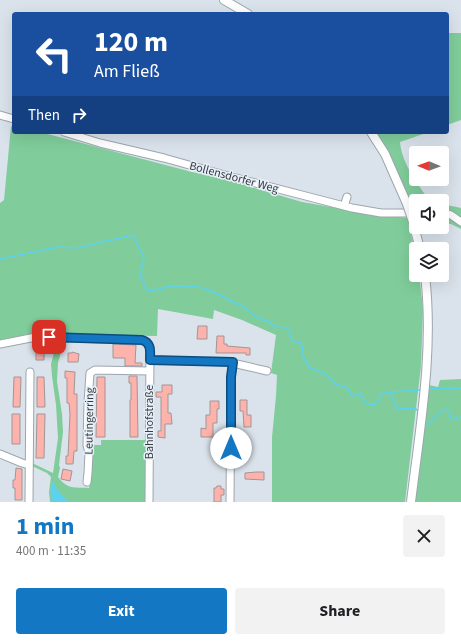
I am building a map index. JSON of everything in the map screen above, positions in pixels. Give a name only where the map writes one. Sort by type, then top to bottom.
[{"type":"main road","points":[[224,0],[245,12]]},
{"type":"main road","points":[[372,134],[385,154],[407,204],[418,242]]},
{"type":"main road","points":[[410,502],[426,376],[429,328],[426,282]]},
{"type":"street","points":[[0,115],[12,118]]},
{"type":"street","name":"Bollensdorfer Weg","points":[[71,134],[100,143],[164,158],[344,206],[381,213],[406,213]]},
{"type":"street","points":[[344,206],[347,197]]},
{"type":"street","points":[[449,214],[461,222]]},
{"type":"street","name":"Bahnhofstraße","points":[[0,344],[36,337],[142,340],[147,342],[150,348],[149,502]]},
{"type":"street","points":[[150,360],[233,362],[268,371]]},
{"type":"street","points":[[230,502],[231,377],[233,362]]},
{"type":"street","name":"Leutingerring","points":[[87,482],[90,373],[95,370],[150,371]]},
{"type":"street","points":[[29,502],[28,460],[30,372]]},
{"type":"street","points":[[0,454],[29,465]]},
{"type":"green space","points":[[449,33],[461,33],[461,120],[449,124]]},
{"type":"green space","points":[[11,126],[12,134],[48,134],[223,179],[302,202],[372,214],[407,218],[409,234],[411,234],[413,242],[409,242],[409,282],[420,282],[423,308],[421,366],[405,502],[272,502],[272,437],[277,375],[271,373],[276,335],[242,320],[214,310],[213,319],[158,309],[157,336],[34,334],[0,340],[0,203],[4,200]]},
{"type":"green space","points":[[376,134],[423,134],[400,142],[401,150],[409,170],[409,186],[419,186],[425,194],[409,194],[409,201],[398,174]]},
{"type":"green space","points":[[449,205],[461,208],[461,229],[449,224]]},
{"type":"green space","points":[[57,341],[64,341],[58,363],[57,381],[63,432],[58,477],[68,486],[75,488],[89,488],[92,445],[101,445],[101,440],[146,440],[145,502],[50,502],[49,492],[51,477],[47,473],[32,466],[32,463],[53,473],[58,438],[51,364]]},
{"type":"green space","points":[[461,379],[461,502],[414,502],[429,385],[438,387],[440,380]]},
{"type":"water","points":[[54,482],[56,488],[68,502],[53,502],[51,490],[52,483]]},
{"type":"building","points":[[198,326],[207,326],[207,339],[197,339]]},
{"type":"building","points":[[217,336],[224,336],[224,344],[227,344],[227,346],[250,348],[250,355],[246,355],[246,353],[216,353]]},
{"type":"building","points":[[113,344],[136,345],[135,363],[142,363],[142,366],[125,366],[125,358],[113,358]]},
{"type":"building","points":[[36,348],[44,348],[44,360],[36,360]]},
{"type":"building","points":[[72,352],[79,354],[78,362],[68,362],[68,353]]},
{"type":"building","points":[[65,371],[75,372],[74,394],[77,394],[77,451],[74,451],[73,464],[66,464],[66,456],[68,456],[70,414],[69,403],[67,403],[67,378],[65,378]]},
{"type":"building","points":[[129,376],[137,376],[138,437],[130,437],[131,383],[129,383]]},
{"type":"building","points":[[14,377],[21,377],[20,407],[13,407]]},
{"type":"building","points":[[37,377],[44,377],[45,407],[37,407]]},
{"type":"building","points":[[97,377],[105,377],[105,437],[96,437]]},
{"type":"building","points":[[162,385],[172,385],[172,394],[168,394],[168,413],[171,413],[172,424],[165,424],[165,438],[158,437],[158,431],[161,431],[161,397],[156,397],[156,392],[162,392]]},
{"type":"building","points":[[240,400],[247,400],[247,415],[251,415],[251,427],[244,427],[243,411],[240,411]]},
{"type":"building","points":[[210,401],[219,401],[219,409],[217,409],[217,423],[213,423],[213,437],[201,437],[201,428],[206,429],[206,415],[210,415]]},
{"type":"building","points":[[12,414],[20,414],[20,444],[12,444]]},
{"type":"building","points":[[37,414],[45,414],[44,458],[36,458]]},
{"type":"building","points":[[214,444],[223,444],[223,453],[214,453]]},
{"type":"building","points":[[16,468],[22,469],[22,500],[15,500],[13,480],[15,480]]},
{"type":"building","points":[[63,469],[72,471],[70,481],[61,479]]},
{"type":"building","points":[[264,472],[264,480],[245,479],[245,473]]},
{"type":"building","points":[[221,486],[221,489],[224,489],[224,495],[221,495],[221,502],[214,502],[214,488]]},
{"type":"waterway","points":[[0,259],[58,247],[77,248],[133,235],[144,259],[140,275],[147,290],[150,291],[171,286],[205,288],[246,308],[256,317],[277,327],[287,328],[292,341],[301,343],[303,356],[310,368],[326,374],[335,384],[348,388],[351,395],[353,396],[361,393],[365,403],[374,405],[378,402],[381,394],[390,392],[397,409],[414,408],[419,411]]},
{"type":"waterway","points":[[427,389],[461,388]]},
{"type":"waterway","points":[[390,392],[422,390]]},
{"type":"waterway","points":[[425,423],[428,424],[444,409],[449,410],[452,420],[461,417]]},
{"type":"route","points":[[49,337],[145,340],[150,348],[150,360],[233,362],[231,377],[231,448]]}]
